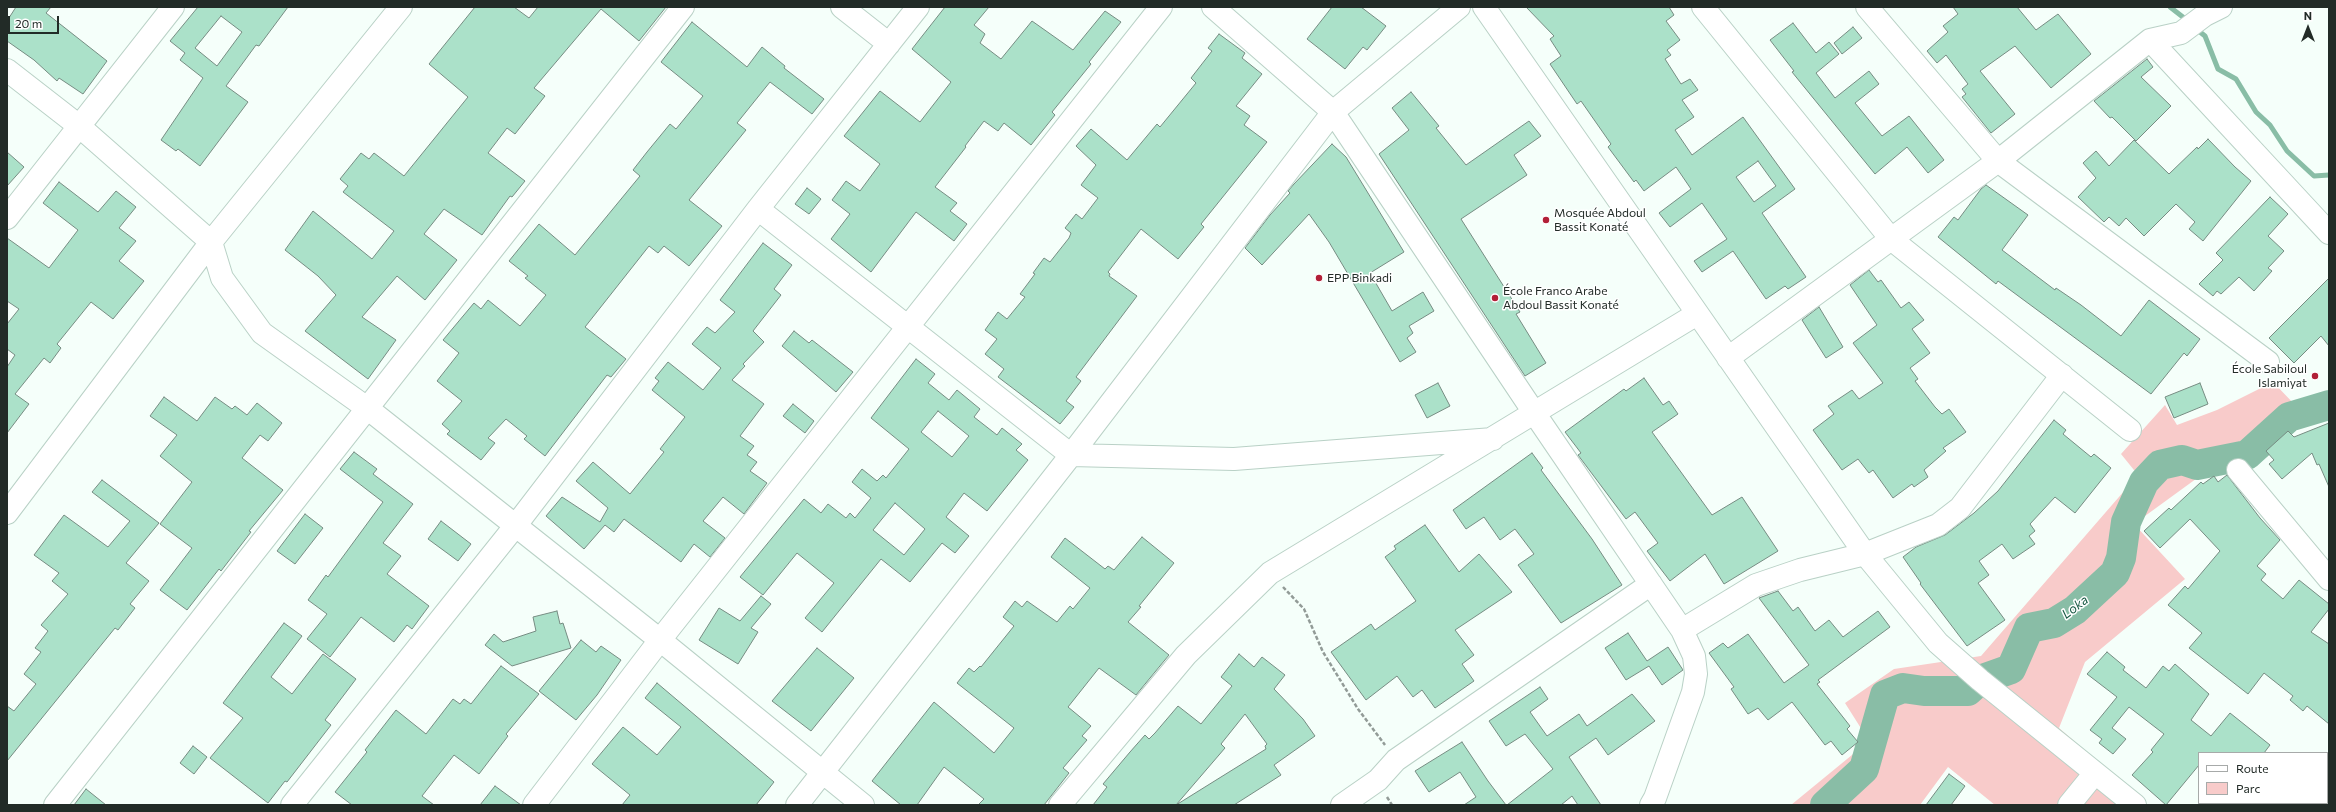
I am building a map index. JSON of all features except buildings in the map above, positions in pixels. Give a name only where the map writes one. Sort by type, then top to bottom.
[{"type":"street","points":[[7,218],[174,7]]},
{"type":"street","points":[[7,514],[211,242],[400,7]]},
{"type":"street","points":[[55,805],[683,7]]},
{"type":"street","points":[[842,7],[889,44]]},
{"type":"street","points":[[292,805],[516,525],[758,209],[918,7]]},
{"type":"street","points":[[534,805],[660,640],[1160,7]]},
{"type":"street","points":[[1213,7],[1333,112],[1535,414],[1682,630],[1694,656],[1696,674],[1693,692],[1655,798],[1651,805]]},
{"type":"street","points":[[797,805],[1071,455],[1333,112],[1459,7]]},
{"type":"street","points":[[1484,7],[1865,554],[1938,642],[2135,805]]},
{"type":"street","points":[[1702,7],[1891,239],[2130,430]]},
{"type":"street","points":[[1867,7],[1998,161],[2268,362]]},
{"type":"street","points":[[1728,358],[1998,161],[2150,40],[2181,33],[2213,11]]},
{"type":"street","points":[[2150,40],[2329,233]]},
{"type":"street","points":[[7,70],[80,126],[211,242],[222,278],[262,333],[367,408],[516,525],[863,805]]},
{"type":"street","points":[[758,209],[907,328],[1071,455],[1234,459],[1494,439]]},
{"type":"street","points":[[1060,805],[1186,655],[1270,573],[1494,439],[1697,314]]},
{"type":"street","points":[[1682,630],[1756,585],[1800,570],[1865,554],[1938,525],[1960,508],[2062,376]]},
{"type":"street","points":[[2238,470],[2329,579]]},
{"type":"street","points":[[1342,805],[1378,780],[1396,760],[1651,584]]},
{"type":"street","points":[[2069,805],[2095,773]]},
{"type":"path","points":[[1270,573],[1304,609],[1323,652],[1358,709],[1396,760]]},
{"type":"green space","points":[[2273,382],[2296,406],[2329,394],[2329,412],[2222,460],[2134,524],[2185,579],[2085,662],[2059,728],[2145,802],[2142,805],[1995,805],[1948,767],[1920,805],[1791,805],[1869,741],[1845,703],[1894,669],[1981,656],[2138,475],[2121,454],[2165,405],[2177,425],[2217,410]]},
{"type":"waterway","points":[[2170,7],[2188,21]]},
{"type":"waterway","points":[[2195,28],[2205,36],[2218,69],[2236,79],[2256,112],[2270,125],[2287,151],[2314,176],[2329,175]]},
{"type":"waterway","name":"Loka","points":[[1825,805],[1864,769],[1885,695],[1903,688],[1924,691],[1968,691],[1980,680],[2011,669],[2029,628],[2054,623],[2075,610],[2115,573],[2121,558],[2126,522],[2144,482],[2160,465],[2182,460],[2197,465],[2247,455],[2289,417],[2329,405]]},
{"type":"place","name":"Mosquée Abdoul Bassit Konaté","points":[[1546,220]]},
{"type":"place","name":"EPP Binkadi","points":[[1319,278]]},
{"type":"place","name":"École Franco Arabe Abdoul Bassit Konaté","points":[[1495,298]]},
{"type":"place","name":"École Sabiloul Islamiyat","points":[[2315,376]]}]
